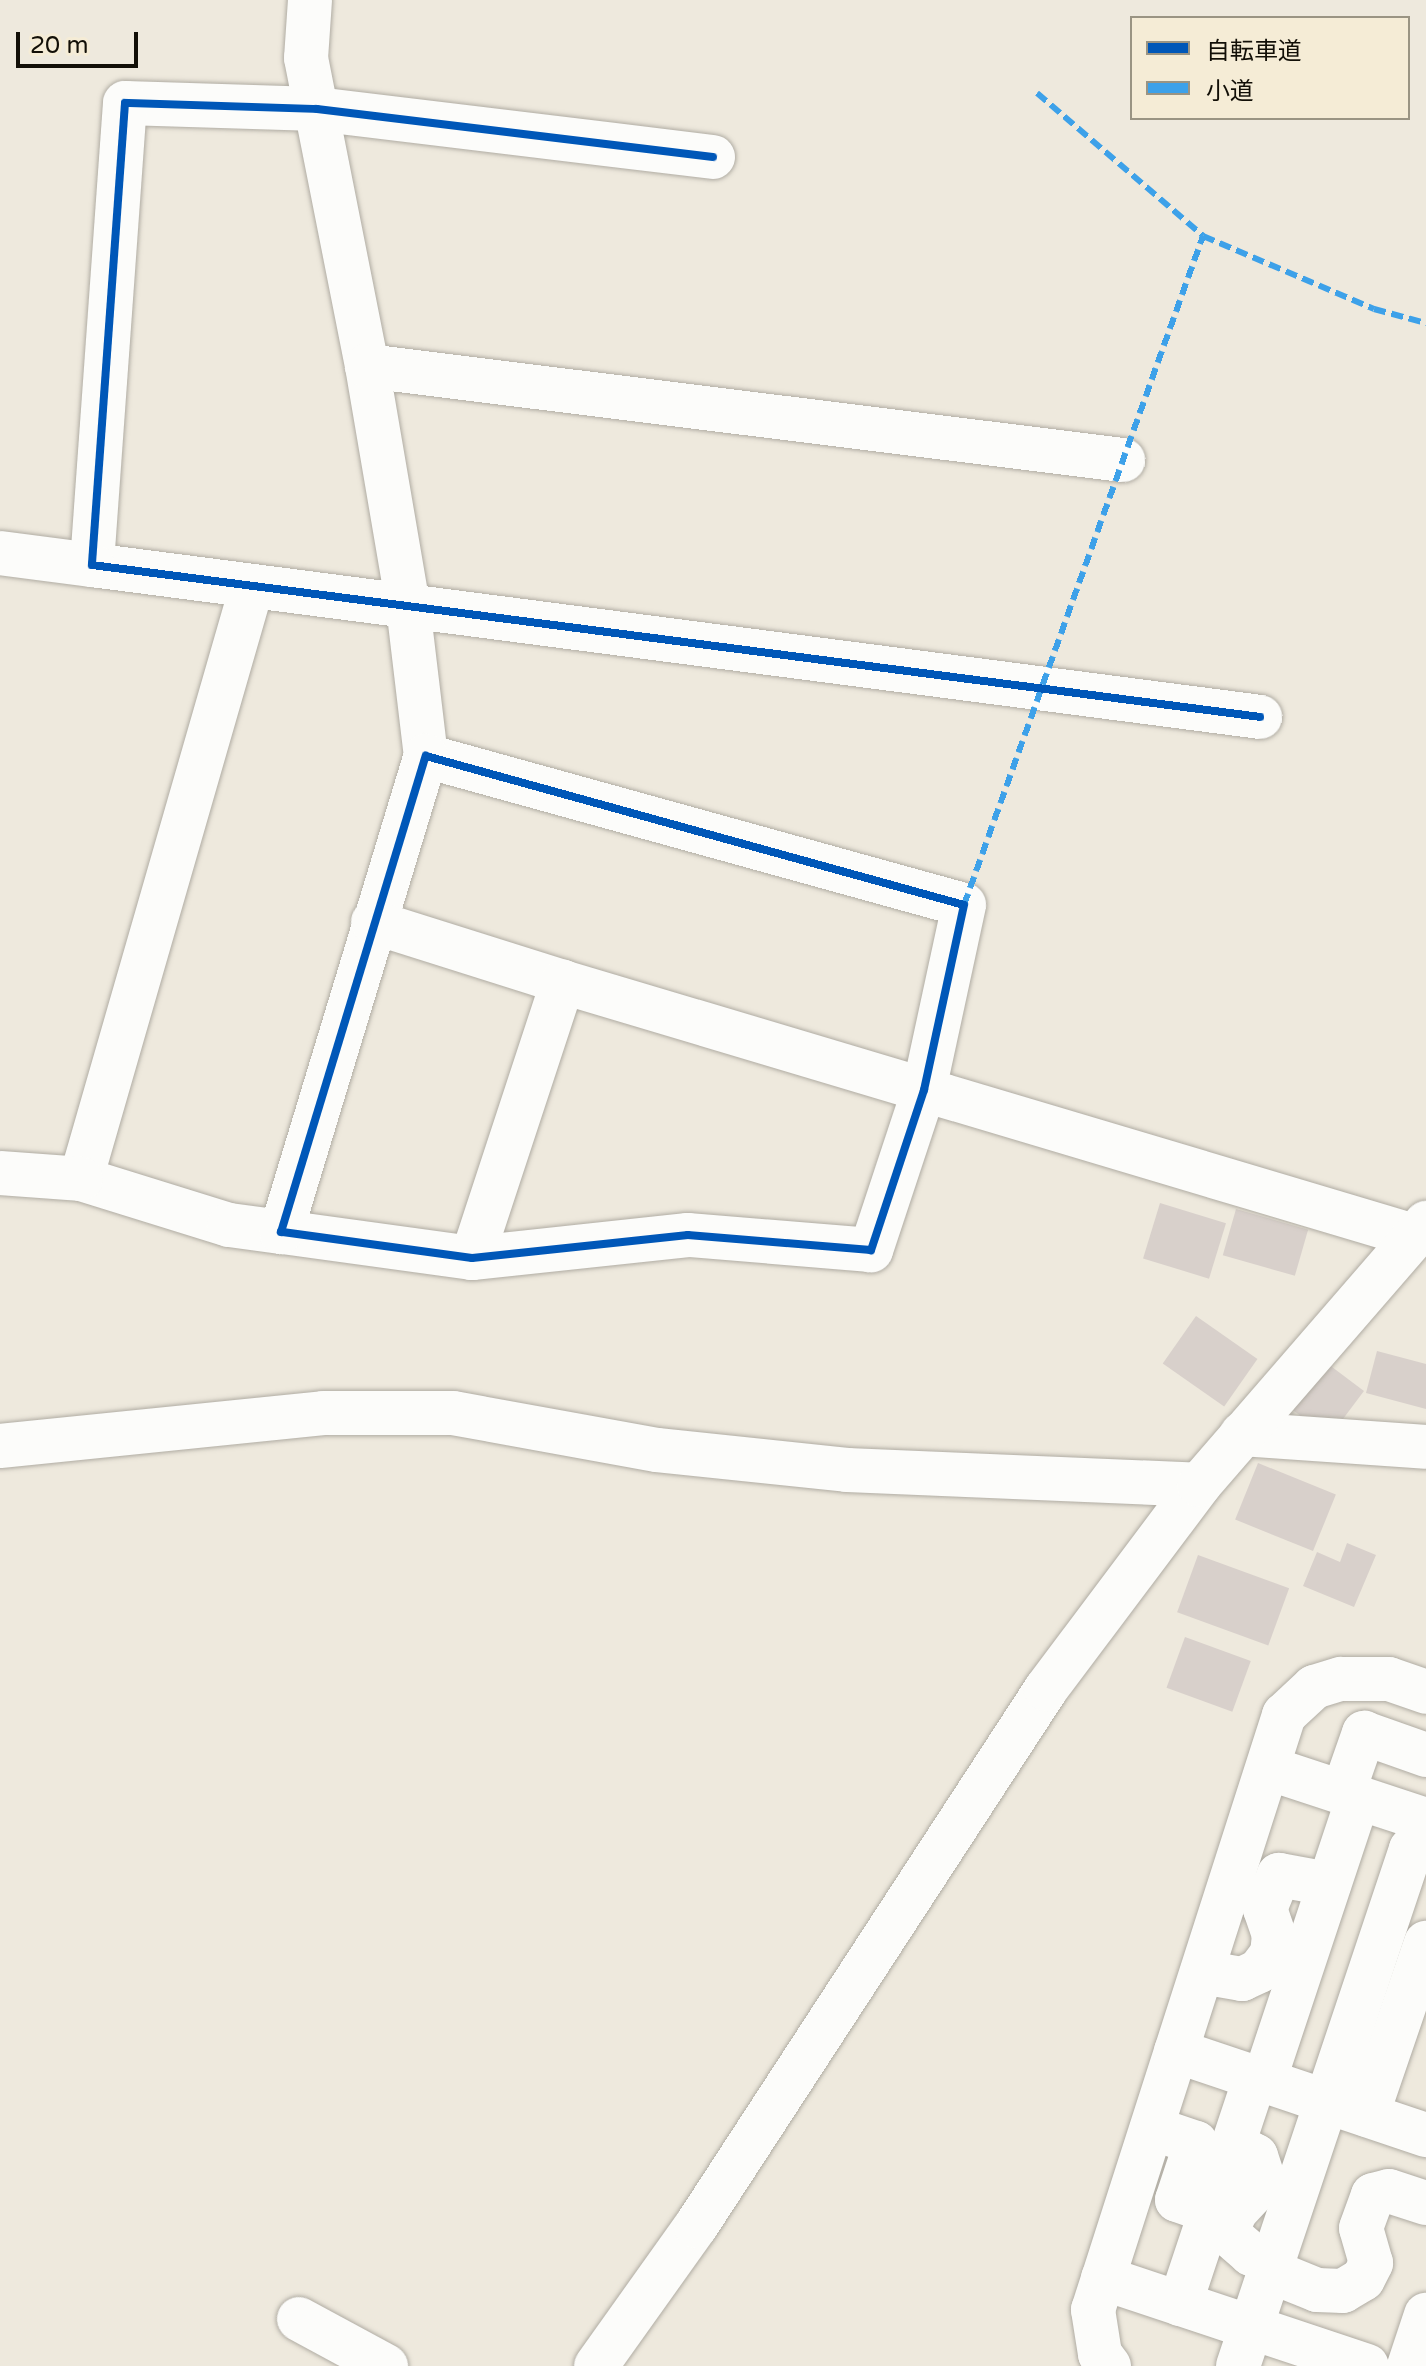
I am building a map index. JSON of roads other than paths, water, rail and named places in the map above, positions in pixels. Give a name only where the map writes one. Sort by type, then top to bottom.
[{"type":"street","points":[[281,1232],[426,756],[408,606],[367,366],[306,58],[310,0]]},
{"type":"street","points":[[92,565],[125,103],[317,109],[713,157]]},
{"type":"street","points":[[367,366],[1123,460]]},
{"type":"street","points":[[0,553],[1260,717]]},
{"type":"street","points":[[81,1179],[252,586]]},
{"type":"street","points":[[0,1173],[81,1179],[229,1225],[472,1258],[688,1235],[871,1250],[924,1090],[964,905],[426,756]]},
{"type":"street","points":[[373,922],[924,1090],[1420,1230],[1199,1485],[1046,1689],[696,2226],[596,2366]]},
{"type":"street","points":[[472,1258],[563,982]]},
{"type":"street","points":[[0,1446],[323,1413],[453,1413],[657,1450],[847,1470],[1199,1485]]},
{"type":"street","points":[[1242,1434],[1426,1447]]},
{"type":"street","points":[[1109,2366],[1100,2354],[1093,2310],[1284,1715],[1314,1687],[1389,1679],[1426,1692]]},
{"type":"street","points":[[1180,2304],[1233,2144],[1260,2079],[1329,1884],[1364,1733],[1426,1755]]},
{"type":"street","points":[[1268,1768],[1426,1820]]},
{"type":"street","points":[[1244,2346],[1411,1849],[1426,1834]]},
{"type":"street","points":[[1202,1972],[1242,1979],[1259,1971],[1272,1954],[1274,1935],[1265,1909],[1279,1875],[1329,1884]]},
{"type":"street","points":[[1367,2115],[1409,2048],[1422,1971]]},
{"type":"street","points":[[1176,2051],[1426,2135]]},
{"type":"street","points":[[1152,2128],[1196,2143],[1177,2200],[1211,2212]]},
{"type":"street","points":[[1233,2144],[1256,2156],[1264,2181],[1235,2212],[1227,2233],[1251,2254],[1317,2290],[1343,2291],[1363,2279],[1371,2263],[1361,2228],[1373,2195],[1389,2191],[1426,2203]]},
{"type":"street","points":[[1103,2278],[1180,2304],[1244,2346],[1367,2366]]},
{"type":"street","points":[[1409,2366],[1426,2315]]},
{"type":"street","points":[[299,2319],[386,2366]]}]
